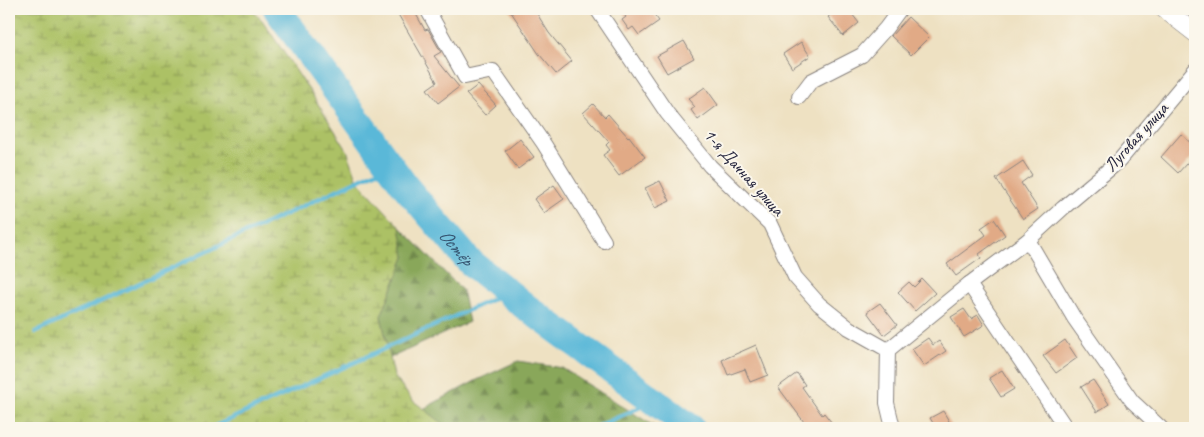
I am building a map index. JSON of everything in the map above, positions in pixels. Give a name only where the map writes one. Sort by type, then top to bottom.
[{"type":"street","points":[[427,9],[466,77],[493,71],[544,144],[604,241]]},
{"type":"street","name":"1-я Дачная улица","points":[[597,9],[667,113],[710,166],[770,224],[795,277],[818,304],[849,328],[888,350]]},
{"type":"street","points":[[799,97],[811,81],[862,55],[900,9]]},
{"type":"street","points":[[1164,9],[1195,33]]},
{"type":"street","name":"Луговая улица","points":[[888,350],[969,284],[1028,240],[1119,161],[1195,70]]},
{"type":"street","points":[[1028,240],[1074,318],[1127,394],[1161,428]]},
{"type":"street","points":[[969,284],[1066,428]]},
{"type":"street","points":[[888,350],[887,403],[893,428]]},
{"type":"green space","points":[[9,9],[250,9],[262,20],[347,150],[358,181],[400,227],[405,257],[381,316],[394,376],[412,400],[449,428],[9,428]]},
{"type":"green space","points":[[400,227],[462,290],[469,322],[390,358],[381,316],[405,257]]},
{"type":"green space","points":[[518,361],[562,368],[657,428],[449,428],[423,409],[477,380]]},
{"type":"building","points":[[395,9],[413,9],[425,30],[428,29],[441,52],[434,56],[459,87],[438,103],[427,89],[437,82]]},
{"type":"building","points":[[509,9],[534,9],[549,33],[572,61],[556,74],[539,54]]},
{"type":"building","points":[[620,9],[650,9],[659,21],[639,35],[633,27],[629,30],[622,20],[626,17]]},
{"type":"building","points":[[838,9],[848,9],[859,23],[843,36],[828,17]]},
{"type":"building","points":[[908,17],[929,37],[911,55],[891,36]]},
{"type":"building","points":[[684,41],[694,58],[667,73],[657,56]]},
{"type":"building","points":[[801,42],[810,56],[792,68],[783,54]]},
{"type":"building","points":[[478,85],[496,105],[485,115],[466,94]]},
{"type":"building","points":[[705,87],[718,105],[698,120],[691,110],[695,107],[688,99]]},
{"type":"building","points":[[593,104],[605,117],[608,114],[629,136],[645,157],[619,176],[603,155],[610,150],[606,145],[609,142],[583,113]]},
{"type":"building","points":[[1181,134],[1195,147],[1195,154],[1178,173],[1161,157]]},
{"type":"building","points":[[520,139],[534,157],[518,169],[505,151]]},
{"type":"building","points":[[1023,161],[1032,175],[1021,183],[1038,209],[1023,219],[996,179]]},
{"type":"building","points":[[660,181],[670,201],[655,208],[645,188]]},
{"type":"building","points":[[554,185],[564,199],[544,213],[534,199]]},
{"type":"building","points":[[994,219],[1005,235],[979,254],[981,258],[956,276],[947,264],[986,235],[981,228]]},
{"type":"building","points":[[922,279],[935,293],[915,311],[898,292],[909,282],[914,287]]},
{"type":"building","points":[[880,303],[897,325],[884,335],[867,312]]},
{"type":"building","points":[[964,309],[971,319],[978,315],[984,325],[964,337],[951,317]]},
{"type":"building","points":[[928,338],[933,345],[939,341],[946,351],[924,366],[912,349]]},
{"type":"building","points":[[1065,340],[1077,358],[1056,373],[1043,356]]},
{"type":"building","points":[[756,345],[768,375],[750,382],[745,369],[728,375],[722,360]]},
{"type":"building","points":[[1002,370],[1014,389],[1001,397],[989,378]]},
{"type":"building","points":[[797,373],[805,385],[802,387],[822,415],[824,413],[836,428],[804,428],[807,426],[778,387]]},
{"type":"building","points":[[1093,380],[1109,404],[1097,412],[1081,387]]},
{"type":"building","points":[[943,411],[953,428],[936,428],[930,418]]},
{"type":"waterway","name":"Остёр","points":[[277,9],[405,186],[469,261],[526,307],[691,428]]},
{"type":"waterway","points":[[36,332],[390,165]]},
{"type":"waterway","points":[[211,428],[508,292]]},
{"type":"waterway","points":[[594,428],[654,401]]}]
